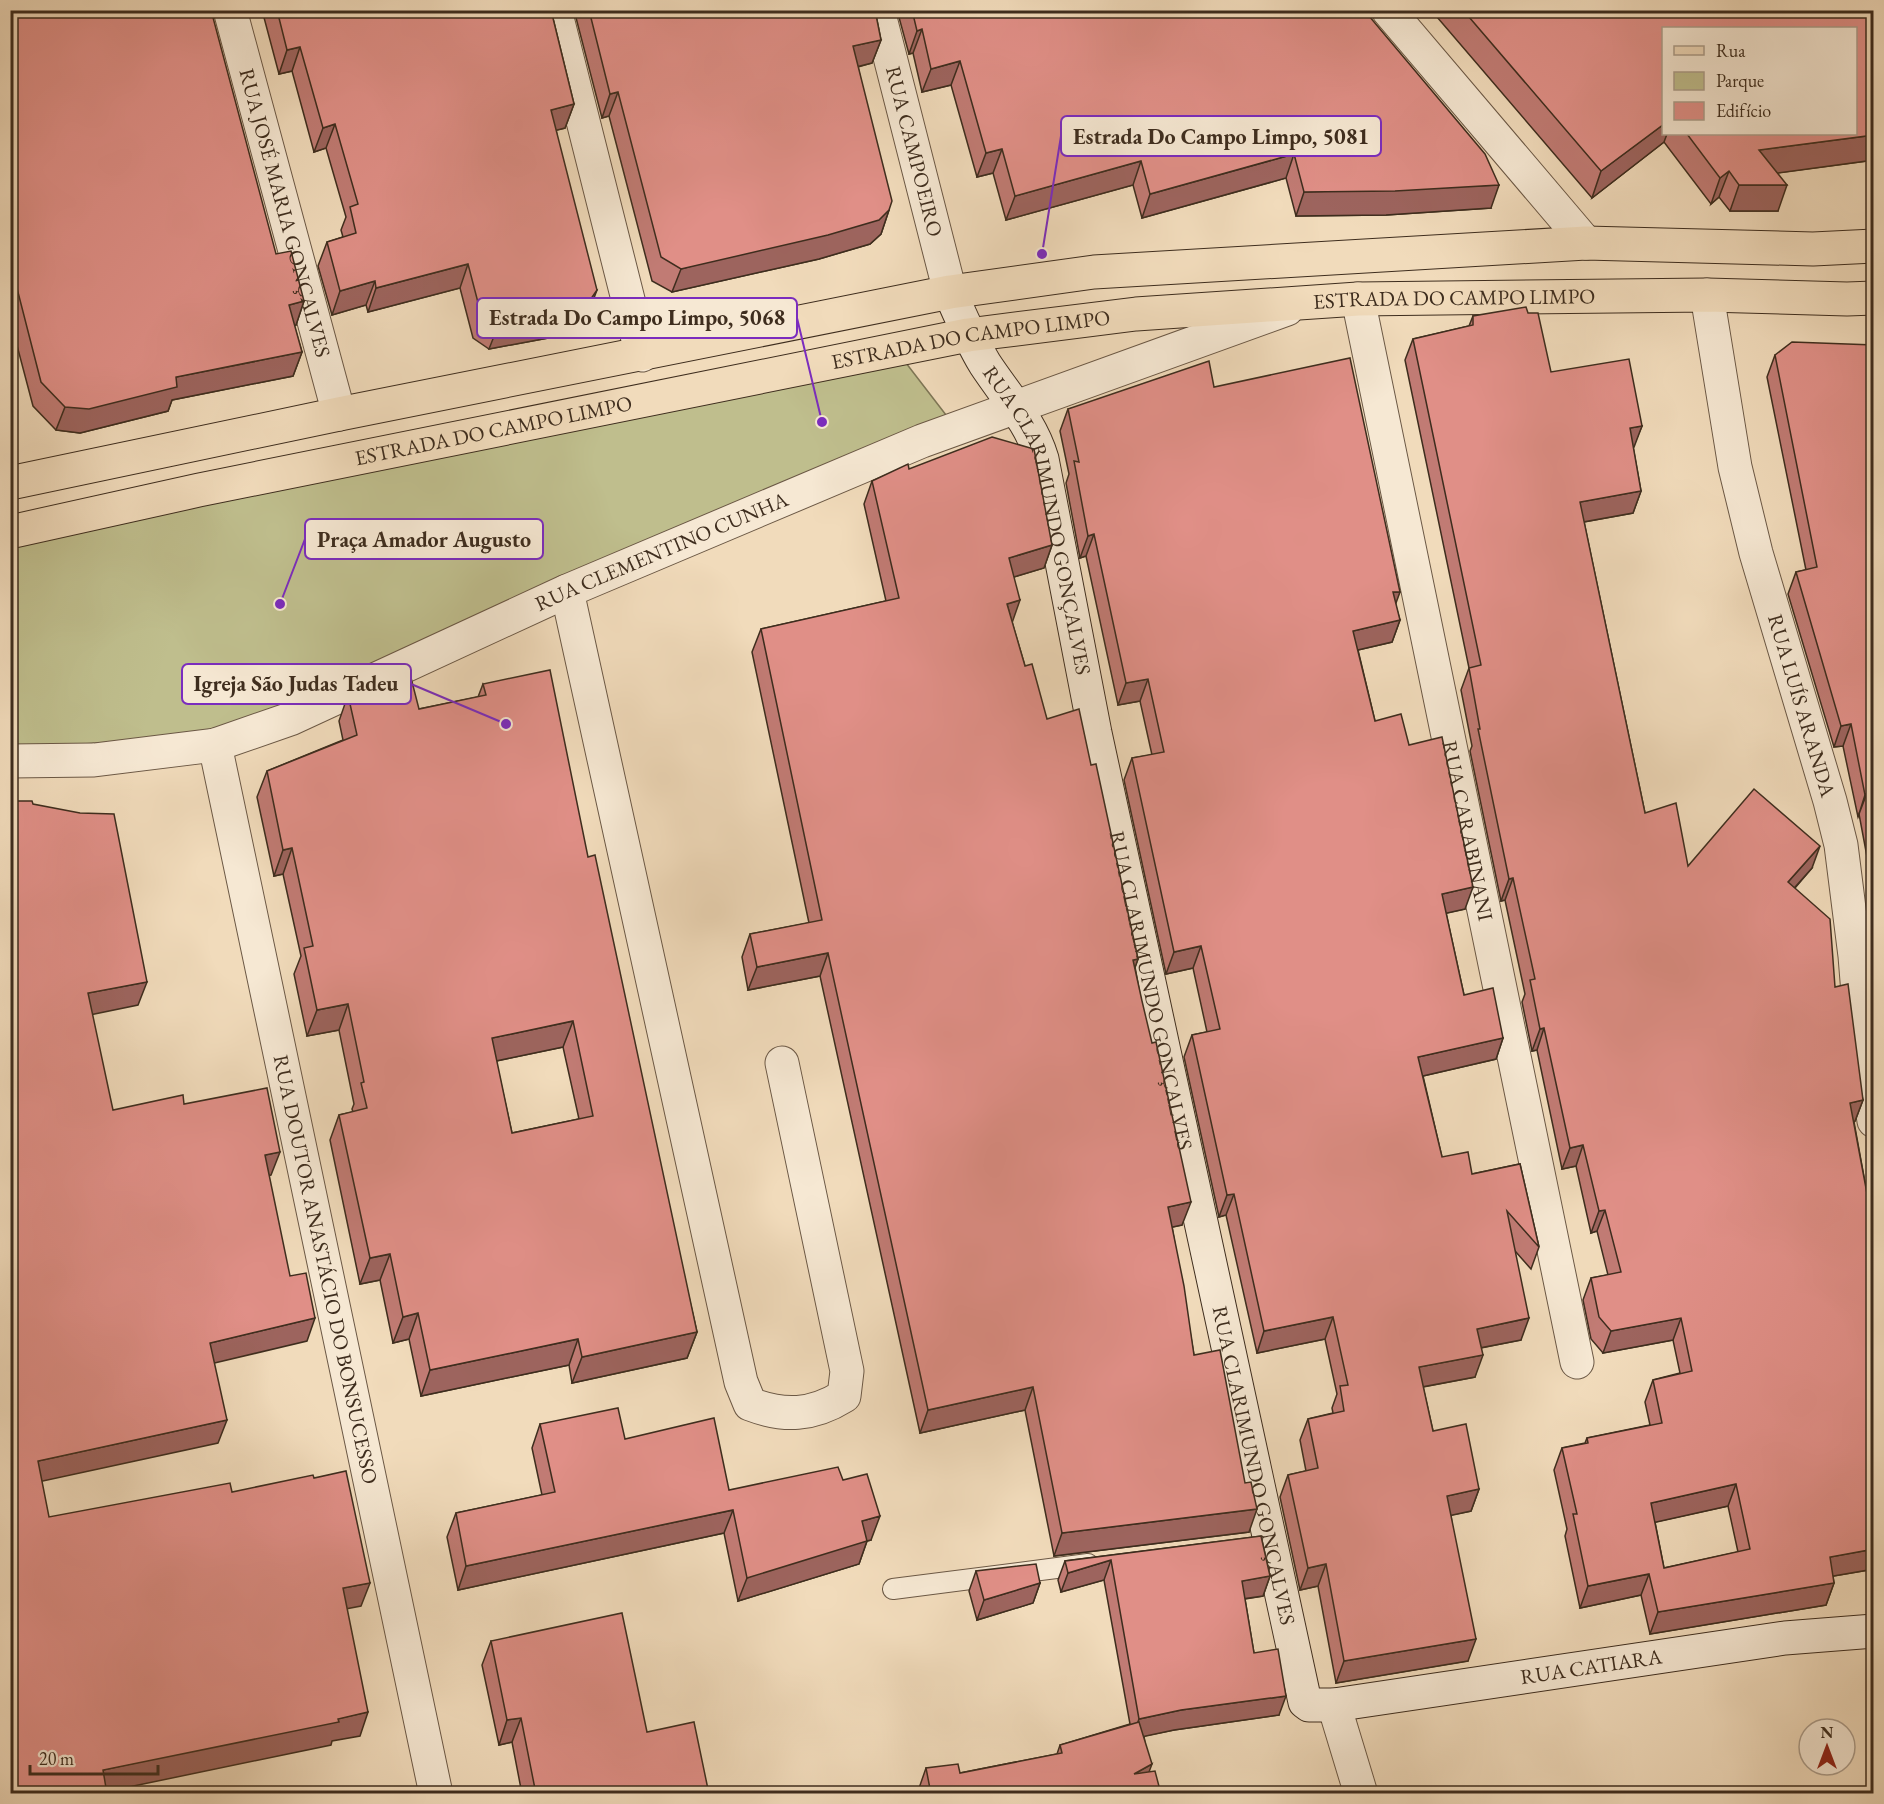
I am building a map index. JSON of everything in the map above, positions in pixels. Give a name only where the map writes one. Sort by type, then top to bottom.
[{"type":"main road","name":"ESTRADA DO CAMPO LIMPO","points":[[10,483],[339,414],[950,292],[1094,272],[1586,243],[1813,249],[1874,246]]},
{"type":"main road","name":"ESTRADA DO CAMPO LIMPO","points":[[10,532],[199,490],[968,335],[1136,314],[1358,300],[1707,295],[1847,300],[1874,298]]},
{"type":"street","name":"RUA JOSÉ MARIA GONÇALVES","points":[[230,10],[339,414]]},
{"type":"street","points":[[555,10],[642,355]]},
{"type":"street","name":"RUA CAMPOEIRO","points":[[878,10],[950,292]]},
{"type":"street","points":[[1388,10],[1586,243]]},
{"type":"street","name":"RUA CLARIMUNDO GONÇALVES","points":[[950,292],[968,335],[1037,440],[1258,1543],[1303,1695],[1322,1705],[1361,1794]]},
{"type":"street","name":"RUA LUÍS ARANDA","points":[[1707,295],[1736,467],[1756,553],[1841,845],[1855,956],[1862,1043],[1874,1121]]},
{"type":"street","name":"RUA CARABINANI","points":[[1358,300],[1577,1362]]},
{"type":"street","name":"RUA CLEMENTINO CUNHA","points":[[10,761],[94,760],[215,745],[290,719],[567,591],[922,441],[1306,303]]},
{"type":"street","points":[[567,591],[741,1382],[750,1404],[774,1413],[826,1407],[844,1396],[847,1371],[782,1063]]},
{"type":"street","name":"RUA DOUTOR ANASTÁCIO DO BONSUCESSO","points":[[215,745],[436,1794]]},
{"type":"street","name":"RUA CATIARA","points":[[1322,1705],[1785,1638],[1874,1631]]},
{"type":"lane","points":[[892,1589],[1105,1562]]},
{"type":"green space","points":[[896,350],[956,428],[214,735],[11,749],[11,545]]},
{"type":"building","points":[[10,10],[211,10],[276,254],[291,251],[304,301],[289,305],[302,352],[176,377],[177,387],[89,409],[65,407],[41,382],[10,261]]},
{"type":"building","points":[[277,10],[551,10],[574,104],[551,110],[597,290],[584,309],[498,326],[481,314],[468,264],[376,288],[375,281],[340,291],[327,242],[356,233],[350,207],[358,204],[335,124],[323,128],[300,47],[287,50]]},
{"type":"building","points":[[589,10],[875,10],[881,40],[853,46],[892,201],[889,210],[879,220],[828,235],[681,269],[661,257],[618,92],[610,94]]},
{"type":"building","points":[[912,10],[1364,10],[1485,154],[1499,185],[1395,191],[1304,192],[1294,154],[1150,194],[1141,161],[1015,196],[1002,149],[986,153],[960,61],[931,69],[922,29],[917,31]]},
{"type":"building","points":[[1463,10],[1874,10],[1874,135],[1759,150],[1787,185],[1739,185],[1729,171],[1720,178],[1688,135],[1857,135],[1857,27],[1662,27],[1662,125],[1601,171]]},
{"type":"building","points":[[1526,307],[1528,313],[1538,313],[1551,372],[1629,359],[1642,426],[1630,428],[1641,491],[1580,502],[1645,813],[1676,803],[1688,866],[1754,789],[1820,846],[1788,882],[1830,919],[1835,987],[1848,984],[1863,1100],[1850,1103],[1868,1199],[1874,1198],[1874,1549],[1830,1557],[1834,1583],[1658,1612],[1649,1574],[1588,1586],[1573,1514],[1577,1514],[1562,1448],[1588,1443],[1587,1438],[1662,1423],[1653,1380],[1692,1371],[1681,1318],[1611,1331],[1599,1317],[1591,1278],[1621,1272],[1605,1210],[1599,1211],[1583,1145],[1570,1148],[1544,1028],[1540,1029],[1530,980],[1535,979],[1513,878],[1509,879],[1478,729],[1480,729],[1469,668],[1481,665],[1413,339],[1473,325],[1473,316]],"holes":[[[1736,1484],[1750,1549],[1664,1568],[1651,1503]]]},
{"type":"building","points":[[1792,342],[1874,345],[1874,828],[1851,724],[1841,726],[1796,572],[1817,567],[1775,355]]},
{"type":"building","points":[[1350,358],[1400,592],[1393,592],[1400,620],[1353,631],[1375,721],[1401,714],[1409,745],[1442,737],[1473,887],[1442,894],[1464,995],[1493,988],[1503,1038],[1418,1057],[1442,1157],[1468,1152],[1472,1174],[1520,1164],[1539,1247],[1507,1211],[1529,1318],[1477,1329],[1483,1355],[1419,1367],[1433,1431],[1466,1424],[1479,1489],[1447,1496],[1476,1639],[1344,1661],[1326,1564],[1308,1568],[1288,1475],[1318,1468],[1308,1419],[1344,1411],[1340,1386],[1348,1385],[1333,1317],[1264,1331],[1234,1194],[1227,1195],[1192,1035],[1220,1029],[1201,946],[1174,952],[1132,758],[1164,752],[1148,679],[1126,683],[1094,534],[1088,536],[1074,461],[1079,462],[1068,409],[1209,361],[1214,387]]},
{"type":"building","points":[[992,437],[1034,449],[1052,545],[1009,558],[1020,600],[1007,604],[1025,666],[1032,664],[1047,719],[1079,709],[1091,765],[1096,764],[1138,959],[1133,960],[1152,1043],[1156,1042],[1191,1202],[1168,1207],[1184,1286],[1194,1355],[1220,1350],[1245,1483],[1251,1482],[1257,1509],[1062,1533],[1033,1387],[928,1410],[828,953],[757,967],[750,934],[822,920],[761,629],[899,598],[872,481],[908,464],[909,469]]},
{"type":"building","points":[[550,670],[588,857],[595,855],[697,1332],[582,1357],[578,1339],[430,1370],[418,1313],[403,1317],[390,1254],[370,1258],[339,1115],[367,1108],[348,1004],[317,1010],[304,948],[313,946],[292,848],[283,850],[267,771],[357,735],[348,695],[410,674],[419,709],[486,695],[483,684]],"holes":[[[573,1021],[593,1116],[512,1133],[492,1038]]]},
{"type":"building","points":[[10,801],[32,801],[33,804],[80,813],[114,814],[147,982],[88,993],[113,1110],[183,1095],[184,1104],[267,1088],[280,1152],[265,1155],[290,1276],[306,1273],[315,1318],[210,1343],[227,1420],[38,1461],[49,1517],[230,1483],[232,1492],[313,1475],[314,1478],[346,1471],[370,1583],[343,1588],[368,1712],[338,1719],[339,1722],[103,1770],[107,1794],[10,1794]]},
{"type":"building","points":[[618,1408],[625,1439],[714,1418],[729,1490],[838,1467],[843,1480],[867,1474],[880,1516],[862,1521],[867,1541],[747,1578],[733,1510],[466,1566],[456,1513],[555,1492],[540,1424]]},
{"type":"building","points":[[1261,1536],[1270,1576],[1242,1581],[1254,1653],[1278,1649],[1286,1696],[1181,1710],[1139,1719],[1111,1560],[1068,1573],[1065,1561]]},
{"type":"building","points":[[1036,1564],[1040,1583],[984,1600],[976,1571]]},
{"type":"building","points":[[622,1613],[647,1732],[694,1722],[709,1794],[536,1794],[521,1718],[507,1720],[491,1641]]},
{"type":"building","points":[[1139,1722],[1152,1764],[1134,1774],[1155,1771],[1161,1794],[931,1794],[926,1768],[958,1764],[960,1773],[1062,1753],[1060,1745]]},
{"type":"building","points":[[790,1789],[791,1794],[768,1794]]},
{"type":"place","name":"Estrada Do Campo Limpo, 5081","points":[[1042,254]]},
{"type":"place","name":"Estrada Do Campo Limpo, 5068","points":[[822,422]]},
{"type":"place","name":"Praça Amador Augusto","points":[[280,604]]},
{"type":"place","name":"Igreja São Judas Tadeu","points":[[506,724]]}]
